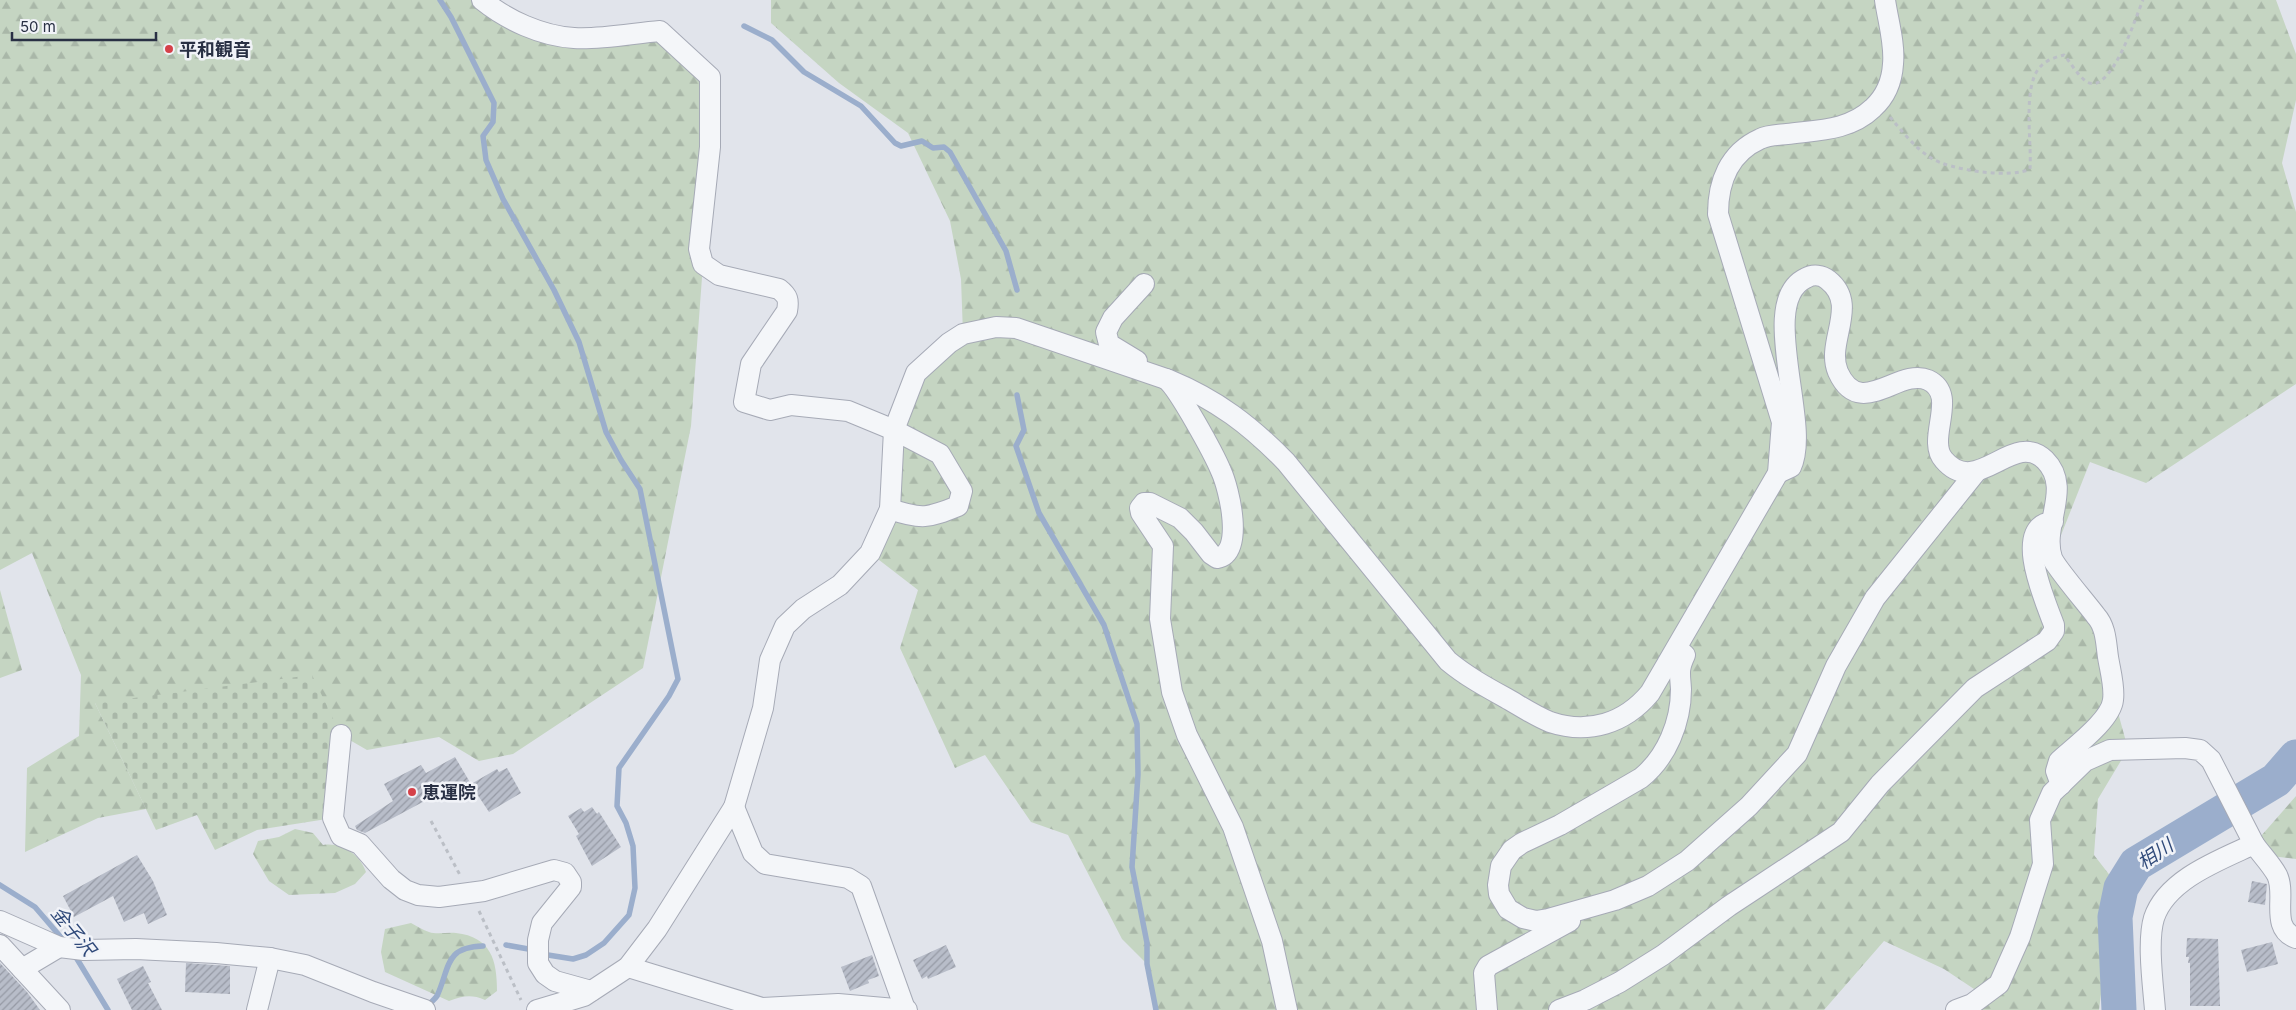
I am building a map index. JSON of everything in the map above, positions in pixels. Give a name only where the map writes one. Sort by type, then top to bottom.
[{"type":"street","points":[[482,0],[501,15],[536,30],[574,38],[660,31],[710,77],[710,147],[699,249],[703,264],[718,275],[779,289],[786,295],[789,302],[787,311],[751,364],[744,402],[770,410],[791,405],[848,411],[894,430],[940,454],[962,491],[958,506],[933,516],[914,518],[890,509]]},
{"type":"street","points":[[529,1006],[584,996],[628,967],[656,929],[734,806],[763,708],[770,660],[785,626],[803,608],[840,585],[870,553],[890,509],[894,430],[916,373],[949,343],[963,334],[980,329],[996,327],[1016,328],[1169,380],[1192,390],[1230,413],[1259,434],[1286,462],[1448,661],[1466,676],[1536,715],[1550,721],[1577,727],[1617,720],[1635,710],[1650,693],[1778,472],[1782,422],[1718,214],[1718,196],[1722,179],[1735,158],[1761,138],[1835,128],[1865,116],[1877,104],[1891,80],[1893,66],[1894,52],[1885,0]]},
{"type":"street","points":[[1778,472],[1791,467],[1796,457],[1798,438],[1784,338],[1786,310],[1789,296],[1796,285],[1813,276],[1822,276],[1831,282],[1840,294],[1843,310],[1835,362],[1838,372],[1852,388],[1862,393],[1872,394],[1899,382],[1920,378],[1928,380],[1940,392],[1942,404],[1937,443],[1939,452],[1951,467],[1970,473],[1976,472],[2012,454],[2034,453],[2051,466],[2058,488],[2052,522],[2052,558],[2103,627],[2114,698],[2107,716],[2059,761],[2056,770],[2061,785]]},
{"type":"street","points":[[1144,284],[1113,318],[1106,332],[1109,344],[1169,380],[1222,472],[1232,512],[1233,540],[1228,552],[1222,557],[1217,558],[1211,554],[1180,518],[1150,503],[1144,503],[1140,508],[1141,513],[1163,546],[1160,619],[1172,692],[1187,735],[1233,827],[1272,941],[1287,1010]]},
{"type":"street","points":[[1677,648],[1685,655],[1679,668],[1681,689],[1676,722],[1657,762],[1650,770],[1633,782],[1560,825],[1522,843],[1506,857],[1501,866],[1498,885],[1499,894],[1508,909],[1536,921],[1615,900],[1648,886],[1688,861],[1749,806],[1797,754],[1836,666],[1875,598],[1976,472]]},
{"type":"street","points":[[1559,1010],[1620,982],[1656,960],[1729,906],[1841,832],[1880,784],[1975,688],[2047,641],[2054,631],[2054,625],[2035,576],[2034,538],[2039,526],[2044,522],[2052,522]]},
{"type":"street","points":[[341,735],[333,818],[341,836],[360,844],[390,880],[418,896],[439,897],[484,892],[554,870],[566,873],[571,882],[571,888],[542,923],[538,940],[538,962],[545,974],[555,981],[591,991]]},
{"type":"street","points":[[1956,1010],[1972,1004],[1999,984],[2020,937],[2043,864],[2040,820],[2052,793],[2085,761],[2110,750],[2185,748],[2200,750],[2211,760],[2254,844],[2277,875],[2280,884],[2280,920],[2283,928],[2296,938]]},
{"type":"street","points":[[628,967],[762,1009],[838,1004],[906,1010],[861,886],[848,878],[765,864],[753,853],[734,806]]},
{"type":"street","points":[[2155,1010],[2151,948],[2154,919],[2161,904],[2174,890],[2201,868],[2254,844]]},
{"type":"street","points":[[1487,1010],[1484,973],[1488,966],[1570,921],[1572,912]]},
{"type":"street","points":[[0,921],[60,947],[84,950],[154,950],[270,958],[305,965],[420,1008]]},
{"type":"street","points":[[0,945],[60,1010]]},
{"type":"street","points":[[22,969],[60,947]]},
{"type":"street","points":[[257,1010],[270,958]]},
{"type":"path","points":[[1877,104],[1932,159],[1962,169],[2013,174],[2030,170],[2030,104],[2035,76],[2041,66],[2055,57],[2064,55],[2087,82],[2095,84],[2102,81],[2111,72],[2143,0]]},
{"type":"path","points":[[431,821],[529,1006]]},
{"type":"green space","points":[[0,0],[482,0],[535,29],[660,31],[710,77],[703,264],[691,426],[643,668],[513,754],[479,761],[439,737],[367,750],[341,735],[95,703],[146,809],[98,818],[25,852],[27,768],[79,736],[81,675],[32,553],[0,570]]},
{"type":"green space","points":[[771,0],[2276,0],[2296,54],[2296,100],[2282,163],[2296,212],[2296,384],[2146,483],[2090,462],[2052,558],[2100,620],[2114,698],[2128,749],[2098,799],[2094,855],[2115,882],[2099,1010],[1956,1010],[1983,995],[1944,969],[1884,941],[1824,1010],[1156,1010],[1147,964],[1122,939],[1068,835],[1031,822],[985,755],[955,768],[900,648],[918,590],[870,553],[916,373],[963,334],[961,279],[950,221],[908,133],[839,83],[771,23]]},
{"type":"green space","points":[[0,590],[22,670],[0,678]]},
{"type":"green space","points":[[312,675],[341,735],[333,818],[257,830],[215,850],[197,815],[156,830],[95,703]]},
{"type":"green space","points":[[2296,796],[2296,859],[2262,855],[2254,844]]},
{"type":"green space","points":[[295,829],[313,833],[323,845],[343,847],[355,855],[366,872],[355,884],[335,893],[289,895],[269,881],[253,854],[258,841],[279,837]]},
{"type":"green space","points":[[411,923],[432,933],[456,933],[477,939],[490,952],[496,969],[497,991],[485,1000],[467,996],[449,1001],[385,972],[381,952],[385,929]]},
{"type":"building","points":[[455,757],[471,784],[497,769],[499,772],[507,768],[521,793],[489,812],[471,785],[451,796],[447,789],[365,833],[357,830],[355,826],[393,801],[384,784],[421,765],[426,773]]},
{"type":"building","points":[[592,807],[597,814],[599,812],[621,847],[592,866],[576,836],[579,834],[568,816],[581,808],[584,812]]},
{"type":"building","points":[[137,855],[153,881],[167,915],[148,924],[144,913],[124,922],[113,896],[74,917],[63,896]]},
{"type":"building","points":[[2252,881],[2267,884],[2265,905],[2248,902]]},
{"type":"building","points":[[2187,938],[2218,939],[2220,1006],[2190,1006],[2190,963],[2188,963],[2189,957],[2186,957]]},
{"type":"building","points":[[2272,942],[2278,964],[2247,972],[2241,950]]},
{"type":"building","points":[[946,945],[956,967],[928,979],[927,976],[922,979],[913,960]]},
{"type":"building","points":[[872,955],[879,976],[868,980],[869,983],[850,991],[841,967]]},
{"type":"building","points":[[0,963],[27,992],[40,1010],[0,1010]]},
{"type":"building","points":[[186,963],[230,966],[230,994],[185,992]]},
{"type":"building","points":[[143,966],[151,982],[148,983],[162,1010],[132,1010],[117,979]]},
{"type":"waterway","points":[[440,0],[451,17],[494,103],[493,122],[483,136],[486,160],[503,199],[554,290],[579,342],[606,432],[640,489],[678,679],[669,696],[619,768],[617,806],[626,823],[633,846],[635,888],[629,915],[604,943],[586,955],[573,959],[548,955]]},
{"type":"waterway","points":[[744,26],[772,40],[804,72],[861,106],[895,143],[901,146],[922,141],[933,148],[944,147],[950,152],[1006,251],[1017,290]]},
{"type":"waterway","points":[[1017,395],[1024,430],[1016,446],[1039,513],[1104,625],[1137,724],[1138,774],[1132,867],[1147,943],[1147,964],[1156,1010]]},
{"type":"waterway","name":"相川","points":[[2119,1010],[2115,917],[2121,888],[2136,864],[2276,780],[2296,757]]},
{"type":"waterway","name":"金子沢","points":[[0,885],[35,907],[65,942]]},
{"type":"waterway","points":[[506,945],[534,950]]},
{"type":"waterway","points":[[426,1008],[437,996],[450,961],[455,955],[461,950],[470,947],[483,946]]},
{"type":"waterway","name":"金子沢","points":[[74,954],[108,1010]]},
{"type":"place","name":"平和観音","points":[[169,49]]},
{"type":"place","name":"恵運院","points":[[412,792]]}]
